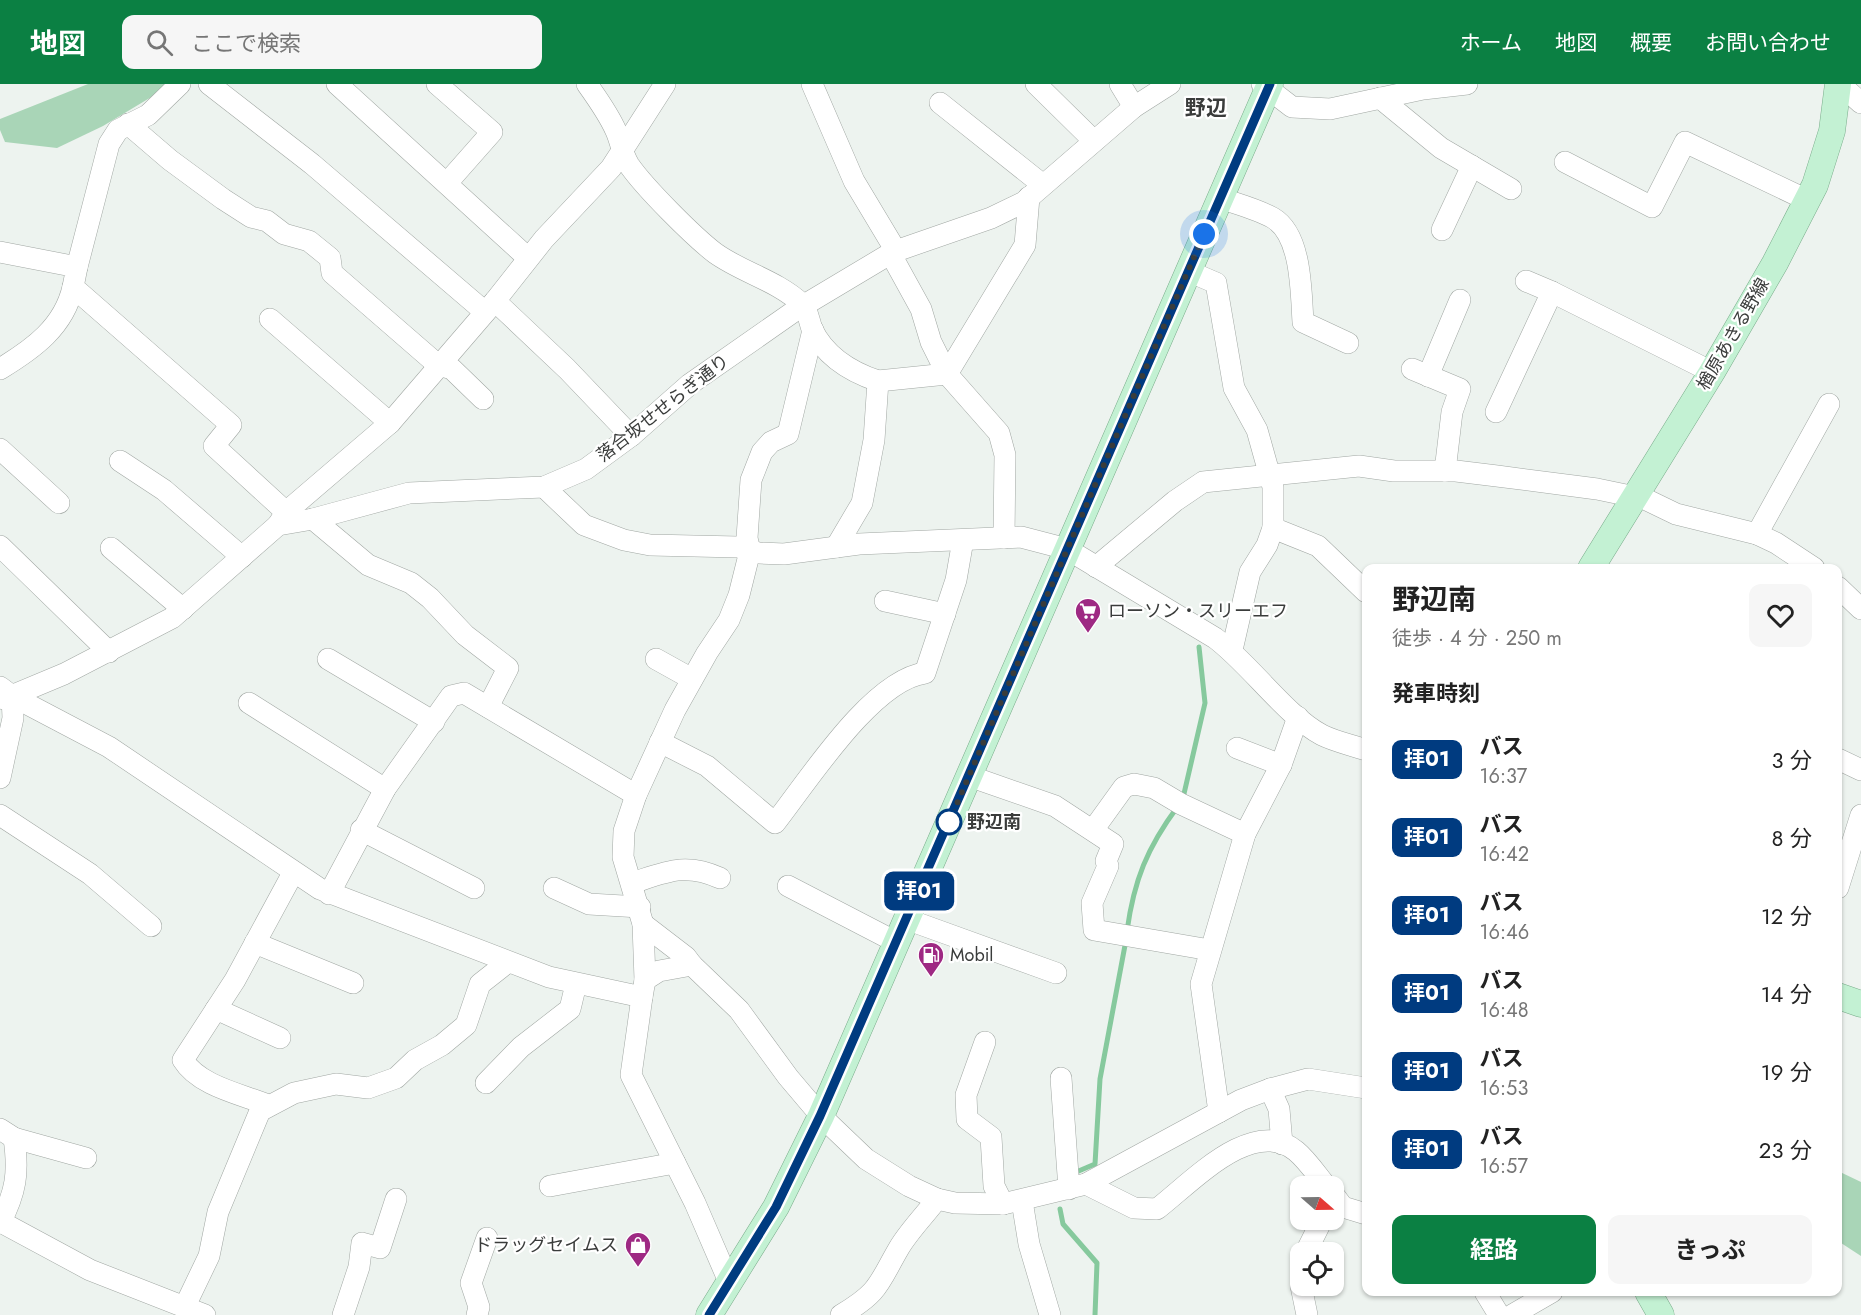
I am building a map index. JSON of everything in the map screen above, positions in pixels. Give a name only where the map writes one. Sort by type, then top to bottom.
[{"type":"main road","name":"楢原あきる野線","points":[[1593,564],[1712,372],[1808,200],[1832,131],[1839,84]]},
{"type":"main road","points":[[709,1315],[776,1207],[820,1116],[1068,549],[1267,85]]},
{"type":"main road","points":[[1842,997],[1861,1004]]},
{"type":"main road","points":[[1650,1296],[1661,1315]]},
{"type":"street","points":[[0,369],[32,349],[48,334],[69,303],[109,144],[118,130],[148,115],[180,84]]},
{"type":"street","points":[[209,84],[567,369],[631,436]]},
{"type":"street","points":[[337,84],[528,258]]},
{"type":"street","points":[[437,84],[492,132],[447,183]]},
{"type":"street","points":[[587,84],[616,130],[621,150],[629,166],[717,254],[766,278],[805,306],[813,330],[833,357],[844,366],[878,381],[947,374]]},
{"type":"street","points":[[4,694],[109,652],[183,609],[390,423],[490,307],[528,258],[611,168],[665,84]]},
{"type":"street","points":[[1036,84],[1094,141]]},
{"type":"street","points":[[1120,84],[1134,107]]},
{"type":"street","name":"落合坂せせらぎ通り","points":[[282,519],[313,519],[409,493],[544,487],[586,469],[631,436],[690,384],[805,306],[893,252],[991,218],[1036,191],[1134,107],[1170,84]]},
{"type":"street","points":[[1267,85],[1292,107],[1330,109],[1380,98],[1467,84]]},
{"type":"street","points":[[1839,84],[1861,103]]},
{"type":"street","points":[[813,85],[854,181],[893,246],[894,260],[914,294],[947,374],[999,432],[1005,455],[1004,538]]},
{"type":"street","points":[[1380,98],[1441,147],[1511,189]]},
{"type":"street","points":[[940,103],[1036,191],[1025,245],[947,374]]},
{"type":"street","points":[[128,124],[170,160],[223,199],[251,217],[267,221],[284,234],[309,241],[330,258],[332,273],[438,365],[452,369],[483,399]]},
{"type":"street","points":[[1565,162],[1652,207],[1685,142],[1808,200]]},
{"type":"street","points":[[1442,230],[1472,166]]},
{"type":"street","points":[[1220,198],[1274,219],[1281,226],[1288,234],[1299,267],[1303,322],[1348,343]]},
{"type":"street","points":[[0,252],[77,267]]},
{"type":"street","points":[[1188,271],[1216,283],[1234,388],[1257,430],[1270,475],[1273,528],[1267,545],[1250,572],[1232,650]]},
{"type":"street","points":[[1526,281],[1712,372]]},
{"type":"street","points":[[73,287],[231,425],[214,446],[282,519]]},
{"type":"street","points":[[1496,412],[1552,292]]},
{"type":"street","points":[[1445,471],[1452,412],[1460,389],[1420,372],[1460,300]]},
{"type":"street","points":[[270,319],[390,423]]},
{"type":"street","points":[[730,1284],[675,1163],[631,1075],[643,989],[641,915],[622,844],[636,795],[660,742],[692,679],[729,620],[739,595],[750,551],[747,538],[751,480],[762,452],[771,442],[789,434],[813,330]]},
{"type":"street","points":[[836,547],[862,502],[874,440],[878,381]]},
{"type":"street","points":[[1757,534],[1829,404]]},
{"type":"street","points":[[0,449],[59,503]]},
{"type":"street","points":[[120,461],[164,490],[242,557]]},
{"type":"street","points":[[1096,567],[1174,501],[1203,482],[1359,466],[1394,471],[1445,471],[1597,489],[1634,496],[1676,514],[1757,534],[1776,543],[1804,564]]},
{"type":"street","points":[[544,487],[584,525],[624,540],[650,546],[738,547],[750,551],[784,554],[836,547],[1021,537],[1068,549],[1232,650],[1298,717],[1322,734],[1362,749]]},
{"type":"street","points":[[313,519],[368,565],[411,584],[465,635],[508,668],[488,707]]},
{"type":"street","points":[[1273,528],[1318,546],[1362,588]]},
{"type":"street","points":[[660,742],[707,766],[776,823],[844,734],[870,705],[912,674],[925,673],[956,580],[963,540]]},
{"type":"street","points":[[0,546],[109,652]]},
{"type":"street","points":[[111,548],[183,609]]},
{"type":"street","points":[[1842,591],[1861,609]]},
{"type":"street","points":[[885,601],[945,614]]},
{"type":"street","points":[[328,659],[434,722]]},
{"type":"street","points":[[656,659],[692,679]]},
{"type":"street","points":[[329,894],[361,830],[385,789],[451,696],[464,693],[636,795]]},
{"type":"street","points":[[0,778],[13,718],[4,694]]},
{"type":"street","points":[[4,694],[110,747],[292,873],[329,894],[443,935],[508,962],[576,984],[643,989]]},
{"type":"street","points":[[249,703],[385,789]]},
{"type":"street","points":[[1219,1112],[1201,984],[1245,834],[1281,765],[1298,717]]},
{"type":"street","points":[[1237,748],[1281,765]]},
{"type":"street","points":[[1842,761],[1861,770]]},
{"type":"street","points":[[969,776],[1055,806],[1113,843],[1106,861],[1108,866],[1092,903],[1094,930],[1210,951]]},
{"type":"street","points":[[1090,828],[1124,787],[1134,784],[1154,788],[1245,834]]},
{"type":"street","points":[[0,815],[90,874],[151,926]]},
{"type":"street","points":[[1842,875],[1861,815]]},
{"type":"street","points":[[361,830],[474,888]]},
{"type":"street","points":[[632,883],[672,870],[690,868],[703,870],[720,878]]},
{"type":"street","points":[[268,1106],[215,1085],[188,1068],[183,1060],[255,943],[292,873]]},
{"type":"street","points":[[788,886],[896,942]]},
{"type":"street","points":[[554,888],[589,904],[641,915],[739,1010],[820,1116],[883,1172],[937,1199],[984,1205],[1013,1202],[1073,1181],[1241,1100],[1270,1089],[1308,1079],[1362,1087]]},
{"type":"street","points":[[906,919],[1056,973]]},
{"type":"street","points":[[255,943],[353,983]]},
{"type":"street","points":[[177,1308],[209,1256],[218,1212],[260,1111],[294,1093],[336,1084],[368,1088],[396,1078],[415,1060],[442,1046],[466,1025],[480,984],[508,962]]},
{"type":"street","points":[[643,989],[659,971],[692,965]]},
{"type":"street","points":[[486,1083],[529,1041],[570,1009],[576,984]]},
{"type":"street","points":[[216,1009],[280,1038]]},
{"type":"street","points":[[985,1042],[966,1095],[967,1119],[991,1137],[994,1186],[1013,1202],[1029,1244],[1050,1315]]},
{"type":"street","points":[[1061,1078],[1073,1181]]},
{"type":"street","points":[[1270,1089],[1279,1110],[1282,1144]]},
{"type":"street","points":[[7,1134],[18,1168],[14,1188],[1,1222],[90,1270],[177,1308],[205,1315]]},
{"type":"street","points":[[7,1134],[86,1158]]},
{"type":"street","points":[[1073,1181],[1134,1208],[1157,1209],[1235,1148],[1262,1139],[1295,1150],[1317,1176]]},
{"type":"street","points":[[550,1186],[675,1163]]},
{"type":"street","points":[[343,1315],[359,1267],[362,1243],[380,1248],[396,1199]]},
{"type":"street","points":[[841,1315],[860,1304],[880,1285],[900,1246],[937,1199]]},
{"type":"street","points":[[1344,1207],[1362,1213]]},
{"type":"street","points":[[477,1315],[479,1307],[471,1283],[487,1238]]},
{"type":"street","points":[[1303,1296],[1307,1315]]},
{"type":"street","points":[[1487,1296],[1499,1315]]},
{"type":"street","points":[[1512,1315],[1545,1296]]},
{"type":"green space","points":[[88,84],[173,84],[103,126],[57,148],[5,142],[0,130],[0,119]]},
{"type":"green space","points":[[1842,1173],[1861,1182],[1861,1256],[1842,1244]]},
{"type":"waterway","points":[[1183,798],[1205,703],[1199,647]]},
{"type":"waterway","points":[[1127,931],[1138,880],[1144,865],[1158,836],[1178,806]]},
{"type":"waterway","points":[[1074,1173],[1095,1164],[1100,1079],[1126,940]]},
{"type":"waterway","points":[[1060,1209],[1063,1224],[1097,1263],[1095,1315]]},
{"type":"bus line","name":"拝01","points":[[709,1315],[776,1207],[820,1116],[1270,84]]},
{"type":"place","name":"ローソン・スリーエフ","points":[[1088,634]]},
{"type":"place","name":"野辺南","points":[[949,822]]},
{"type":"place","name":"Mobil","points":[[931,978]]},
{"type":"place","name":"ドラッグセイムス","points":[[638,1268]]},
{"type":"district","name":"野辺","points":[[1206,108]]},
{"type":"route","points":[[949,822],[1204,234]]}]
